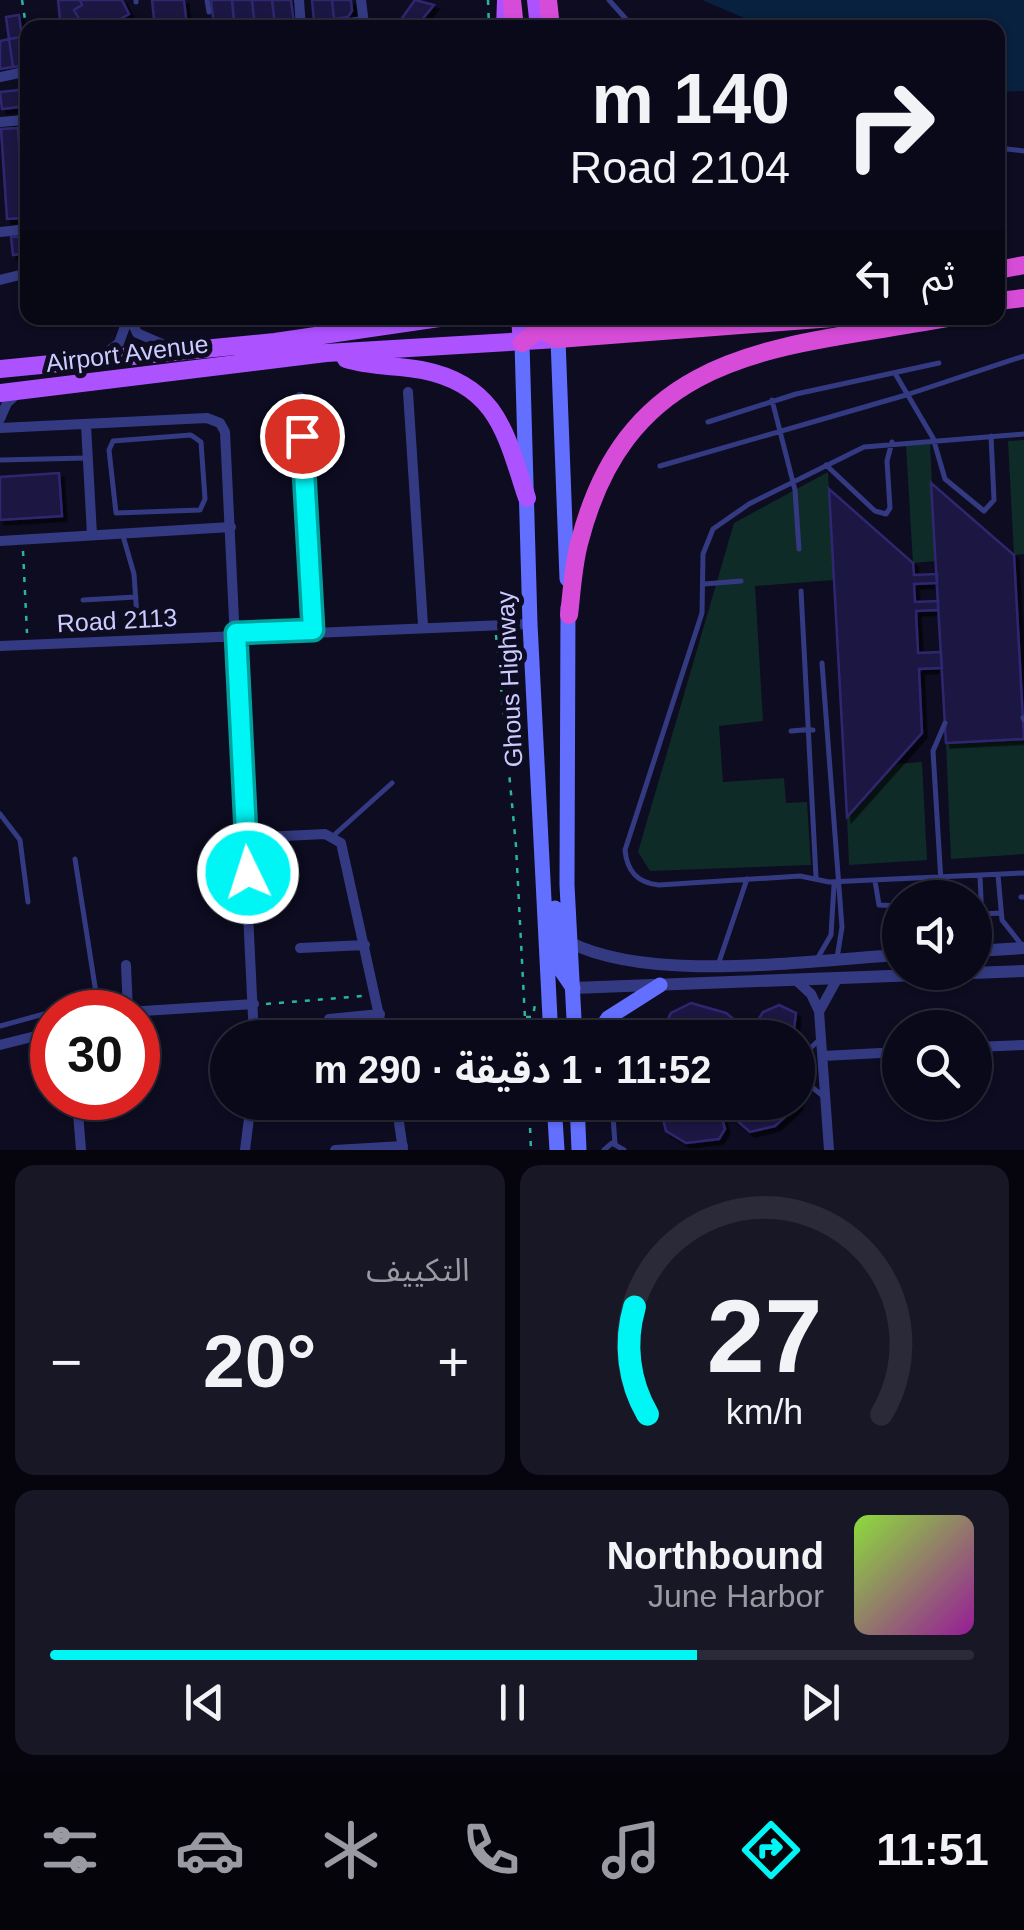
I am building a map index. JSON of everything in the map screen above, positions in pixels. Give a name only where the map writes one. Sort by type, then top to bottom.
[{"type":"highway","points":[[522,343],[549,325]]},
{"type":"highway","points":[[568,616],[579,541],[601,478],[630,434],[665,398],[725,362],[785,344],[904,325]]},
{"type":"main road","points":[[275,342],[331,325]]},
{"type":"main road","name":"Airport Avenue","points":[[0,369],[275,342],[391,325]]},
{"type":"main road","name":"Ghous Highway","points":[[521,325],[530,624],[550,1020]]},
{"type":"main road","points":[[550,325],[568,616],[569,942],[575,1020]]},
{"type":"main road","name":"Airport Avenue","points":[[0,393],[326,353],[522,343]]},
{"type":"main road","points":[[326,353],[355,362],[423,370],[482,396],[498,415],[527,498]]},
{"type":"main road","points":[[537,715],[544,740],[558,966],[574,988]]},
{"type":"main road","points":[[607,1020],[660,985]]},
{"type":"main road","points":[[555,1120],[557,1150]]},
{"type":"main road","points":[[578,1120],[579,1150]]},
{"type":"street","points":[[361,2],[374,0]]},
{"type":"street","points":[[93,361],[119,343],[126,325]]},
{"type":"street","points":[[134,325],[146,340],[184,350]]},
{"type":"street","points":[[21,391],[7,403],[0,428],[206,418],[220,423],[226,436],[254,1020]]},
{"type":"street","points":[[408,392],[423,625]]},
{"type":"street","points":[[300,397],[313,630]]},
{"type":"street","points":[[82,425],[92,535]]},
{"type":"street","points":[[0,540],[231,527]]},
{"type":"street","name":"Road 2113","points":[[0,646],[423,625],[530,624]]},
{"type":"street","points":[[245,838],[333,836],[343,848],[381,1020]]},
{"type":"street","points":[[569,942],[606,958],[718,964],[882,956]]},
{"type":"street","points":[[300,948],[365,945]]},
{"type":"street","points":[[992,949],[1024,946]]},
{"type":"street","points":[[798,982],[837,958]]},
{"type":"street","points":[[126,965],[127,990]]},
{"type":"street","points":[[574,988],[836,982],[1024,971]]},
{"type":"street","points":[[798,982],[820,1011]]},
{"type":"street","points":[[830,1150],[820,1011],[836,982]]},
{"type":"street","points":[[160,1010],[254,1004]]},
{"type":"street","points":[[329,1018],[380,1014]]},
{"type":"street","points":[[0,1045],[30,1038]]},
{"type":"street","points":[[992,1046],[1024,1044]]},
{"type":"street","points":[[823,1056],[882,1053]]},
{"type":"street","points":[[79,1120],[81,1150]]},
{"type":"street","points":[[245,1150],[249,1120]]},
{"type":"street","points":[[335,1150],[403,1148],[399,1120]]},
{"type":"lane","points":[[207,0],[209,12]]},
{"type":"lane","points":[[609,0],[627,20]]},
{"type":"lane","points":[[660,466],[906,396],[1024,356]]},
{"type":"lane","points":[[708,422],[772,400],[939,364]]},
{"type":"lane","points":[[896,374],[933,438],[945,479],[984,511],[994,500],[991,436]]},
{"type":"lane","points":[[772,400],[793,481],[799,549]]},
{"type":"lane","points":[[154,420],[155,437]]},
{"type":"lane","points":[[1024,434],[892,442],[851,452],[723,518],[713,528],[703,554],[702,613],[628,840],[626,861],[638,879],[648,884],[816,878],[835,882],[876,881],[1024,873]]},
{"type":"lane","points":[[191,435],[200,439],[205,499],[196,512],[116,513],[109,450],[116,439],[155,437],[191,435]]},
{"type":"lane","points":[[826,464],[875,511],[886,514],[890,508],[887,462],[892,442]]},
{"type":"lane","points":[[0,460],[87,458]]},
{"type":"lane","points":[[160,514],[160,530]]},
{"type":"lane","points":[[123,533],[138,616]]},
{"type":"lane","points":[[704,584],[742,581]]},
{"type":"lane","points":[[801,591],[816,878]]},
{"type":"lane","points":[[82,600],[136,597]]},
{"type":"lane","points":[[822,663],[835,882],[842,927],[837,958]]},
{"type":"lane","points":[[941,878],[933,752],[945,723]]},
{"type":"lane","points":[[791,731],[825,729]]},
{"type":"lane","points":[[333,836],[392,783]]},
{"type":"lane","points":[[0,814],[20,840],[28,902]]},
{"type":"lane","points":[[76,859],[94,990]]},
{"type":"lane","points":[[998,875],[1000,913],[1010,935],[1024,946]]},
{"type":"lane","points":[[980,876],[980,880]]},
{"type":"lane","points":[[718,964],[748,880]]},
{"type":"lane","points":[[876,881],[882,906]]},
{"type":"lane","points":[[817,960],[831,935],[835,882]]},
{"type":"lane","points":[[992,913],[1000,913]]},
{"type":"lane","points":[[0,1026],[30,1019]]},
{"type":"lane","points":[[815,1043],[821,1037]]},
{"type":"lane","points":[[815,1091],[826,1100]]},
{"type":"lane","points":[[613,1120],[615,1144]]},
{"type":"lane","points":[[604,1150],[607,1144],[624,1150]]},
{"type":"path","points":[[22,539],[28,644]]},
{"type":"path","points":[[495,624],[516,846],[525,1020]]},
{"type":"path","points":[[254,1004],[376,995]]},
{"type":"path","points":[[530,1120],[531,1150]]},
{"type":"green space","points":[[1024,440],[1024,554],[1014,555],[1008,441]]},
{"type":"green space","points":[[930,444],[936,561],[913,563],[906,446]]},
{"type":"green space","points":[[828,472],[834,580],[755,586],[763,721],[719,726],[723,782],[784,778],[786,803],[807,802],[811,865],[650,871],[638,852],[734,523]]},
{"type":"green space","points":[[1024,739],[1024,854],[951,859],[946,743]]},
{"type":"green space","points":[[922,762],[927,860],[849,865],[847,817],[894,764]]},
{"type":"water","points":[[702,0],[1024,0],[1024,91],[1005,92],[1005,20],[749,20]]},
{"type":"building","points":[[58,0],[80,0],[82,5],[74,10],[80,20],[60,20]]},
{"type":"building","points":[[80,0],[122,0],[129,14],[119,20],[80,20],[74,10],[82,5]]},
{"type":"building","points":[[152,0],[184,0],[186,20],[154,20]]},
{"type":"building","points":[[211,0],[232,0],[234,20],[213,20]]},
{"type":"building","points":[[232,0],[252,0],[254,20],[234,20]]},
{"type":"building","points":[[252,0],[272,0],[274,20],[254,20]]},
{"type":"building","points":[[272,0],[291,0],[294,20],[274,20]]},
{"type":"building","points":[[312,0],[332,0],[334,19],[314,20]]},
{"type":"building","points":[[332,0],[351,0],[348,17],[334,19]]},
{"type":"building","points":[[415,0],[434,5],[422,20],[401,20]]},
{"type":"building","points":[[19,15],[20,37],[9,39],[6,17]]},
{"type":"building","points":[[20,37],[20,66],[13,67],[9,39]]},
{"type":"building","points":[[9,39],[13,67],[0,69],[0,41]]},
{"type":"building","points":[[20,90],[20,107],[2,109],[0,92]]},
{"type":"building","points":[[18,128],[20,218],[7,219],[1,129]]},
{"type":"building","points":[[20,236],[20,254],[13,255],[11,237]]},
{"type":"building","points":[[59,473],[62,516],[0,520],[0,477]]},
{"type":"building","points":[[931,483],[1014,555],[1024,739],[946,743]]},
{"type":"building","points":[[829,489],[913,563],[914,575],[937,574],[937,583],[914,584],[915,602],[938,601],[938,610],[916,611],[918,653],[941,652],[942,668],[919,669],[922,733],[847,817]]},
{"type":"building","points":[[691,1003],[726,1013],[735,1020],[668,1020],[671,1013]]},
{"type":"building","points":[[779,1005],[796,1013],[795,1020],[758,1020],[763,1012]]},
{"type":"building","points":[[663,1120],[723,1120],[725,1129],[719,1139],[686,1143],[666,1131]]},
{"type":"building","points":[[736,1120],[782,1120],[775,1126],[750,1132]]},
{"type":"route","points":[[248,873],[236,633],[313,630],[302,436]]}]
